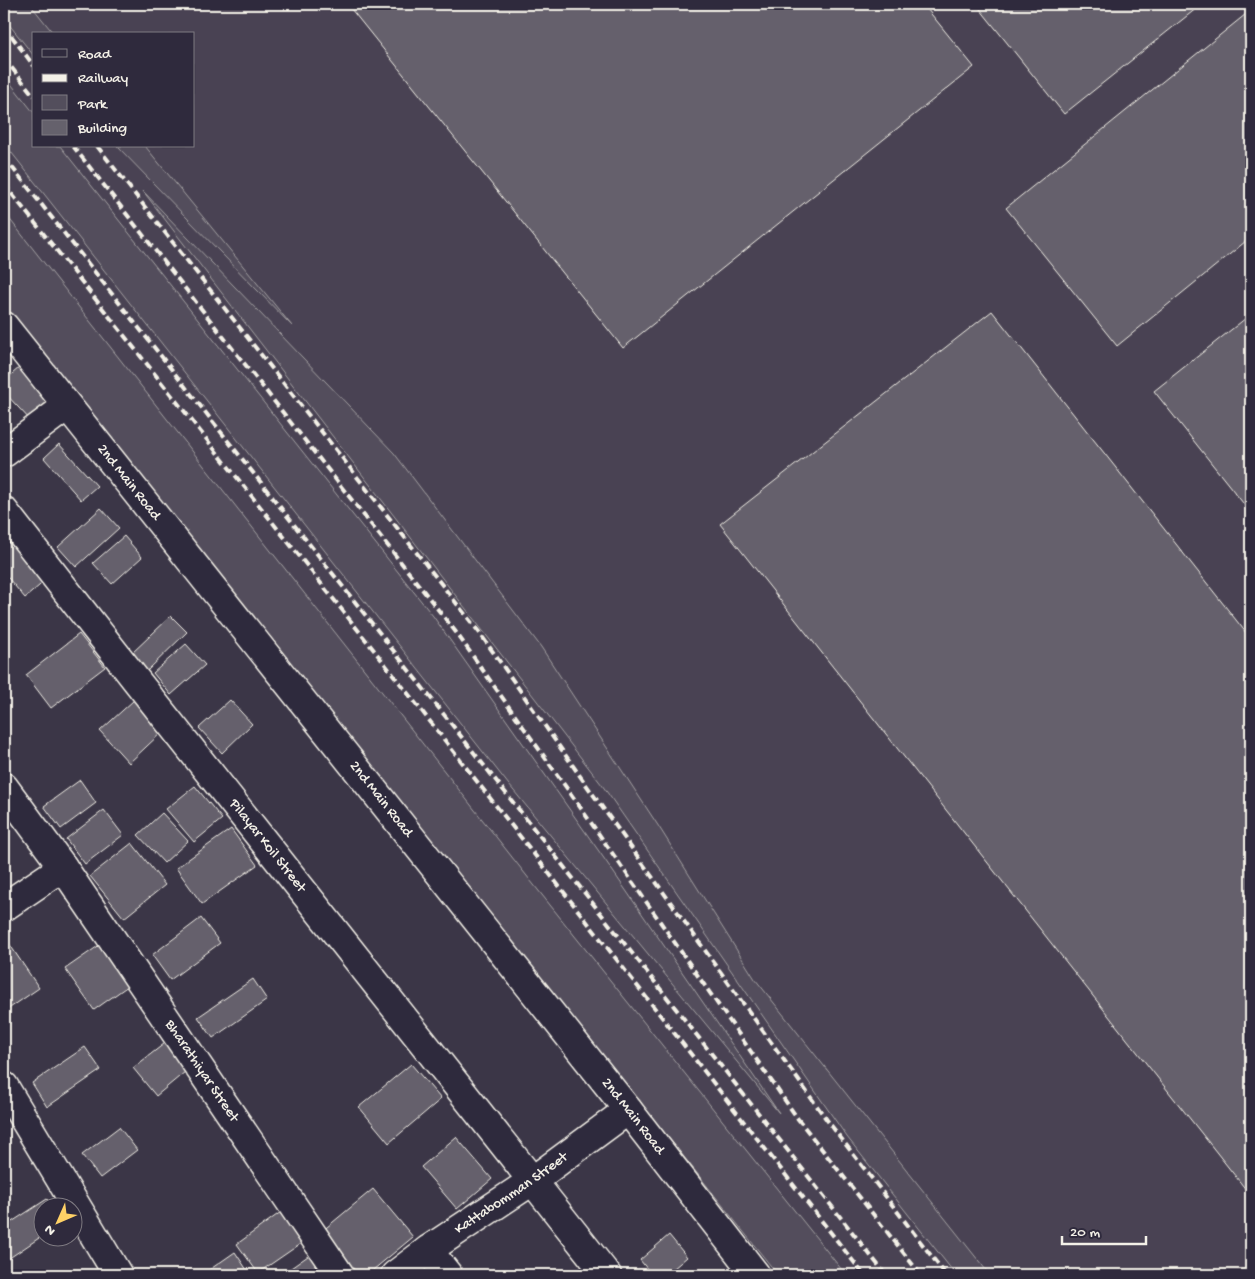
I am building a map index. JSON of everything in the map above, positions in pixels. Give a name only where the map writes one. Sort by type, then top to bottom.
[{"type":"street","name":"2nd Main Road","points":[[4,326],[628,1110],[756,1275]]},
{"type":"street","points":[[4,453],[67,406]]},
{"type":"street","name":"Pilayar Koil Street","points":[[4,511],[607,1275]]},
{"type":"street","name":"Bharathiyar Street","points":[[4,786],[63,867],[340,1275]]},
{"type":"street","points":[[4,907],[63,867]]},
{"type":"street","points":[[4,1086],[118,1275]]},
{"type":"street","name":"Kattabomman Street","points":[[395,1275],[428,1250],[532,1181],[628,1110]]},
{"type":"street","points":[[428,1250],[448,1275]]},
{"type":"shaded area","points":[[4,4],[1251,4],[1251,1275],[791,1275],[4,276]]},
{"type":"green space","points":[[4,4],[30,4],[52,32],[32,32],[32,53],[4,18]]},
{"type":"green space","points":[[4,75],[32,110],[32,148],[62,148],[433,616],[603,857],[779,1113],[509,785],[4,143]]},
{"type":"green space","points":[[119,148],[147,148],[292,326]]},
{"type":"green space","points":[[143,191],[394,453],[541,647],[659,827],[755,979],[990,1275],[956,1275],[847,1137],[602,785]]},
{"type":"green space","points":[[4,212],[530,880],[846,1275],[778,1275],[281,651],[4,310]]},
{"type":"building","points":[[347,4],[923,4],[974,67],[623,348]]},
{"type":"building","points":[[976,4],[1202,4],[1064,114]]},
{"type":"building","points":[[1251,10],[1251,237],[1117,346],[1006,208]]},
{"type":"building","points":[[992,311],[1251,639],[1251,1196],[720,524]]},
{"type":"building","points":[[1251,314],[1251,513],[1154,391]]},
{"type":"building","points":[[20,367],[53,402],[32,422],[4,392],[4,381]]},
{"type":"building","points":[[59,444],[97,486],[81,500],[44,458]]},
{"type":"building","points":[[101,508],[119,528],[76,567],[58,547]]},
{"type":"building","points":[[124,536],[142,557],[112,584],[93,563]]},
{"type":"building","points":[[12,540],[47,579],[25,598],[4,573],[4,547]]},
{"type":"building","points":[[171,616],[187,632],[147,671],[131,654]]},
{"type":"building","points":[[79,634],[105,667],[51,708],[26,675]]},
{"type":"building","points":[[186,644],[205,665],[171,695],[153,673]]},
{"type":"building","points":[[134,700],[163,731],[129,763],[100,731]]},
{"type":"building","points":[[230,700],[252,724],[222,753],[199,728]]},
{"type":"building","points":[[80,780],[96,803],[61,829],[44,806]]},
{"type":"building","points":[[195,786],[222,819],[194,842],[166,809]]},
{"type":"building","points":[[4,803],[14,818],[4,826]]},
{"type":"building","points":[[104,810],[123,835],[85,864],[66,839]]},
{"type":"building","points":[[162,813],[188,841],[164,863],[138,835]]},
{"type":"building","points":[[231,829],[257,865],[202,904],[176,868]]},
{"type":"building","points":[[132,843],[165,885],[124,918],[90,876]]},
{"type":"building","points":[[201,918],[220,943],[170,980],[152,955]]},
{"type":"building","points":[[4,936],[39,988],[4,1012]]},
{"type":"building","points":[[104,942],[132,983],[94,1010],[65,969]]},
{"type":"building","points":[[253,979],[267,1000],[213,1038],[198,1017]]},
{"type":"building","points":[[169,1040],[191,1067],[156,1096],[133,1068]]},
{"type":"building","points":[[85,1047],[101,1070],[47,1107],[32,1083]]},
{"type":"building","points":[[411,1064],[441,1099],[389,1143],[359,1107]]},
{"type":"building","points":[[119,1127],[137,1150],[100,1178],[82,1155]]},
{"type":"building","points":[[456,1137],[492,1179],[457,1209],[421,1167]]},
{"type":"building","points":[[373,1189],[413,1237],[367,1275],[357,1275],[321,1232]]},
{"type":"building","points":[[32,1209],[32,1243],[5,1261],[4,1227]]},
{"type":"building","points":[[281,1212],[303,1242],[258,1273],[237,1244]]},
{"type":"building","points":[[669,1235],[687,1257],[666,1275],[652,1275],[640,1260]]},
{"type":"building","points":[[315,1251],[332,1275],[281,1275]]},
{"type":"building","points":[[235,1252],[247,1270],[239,1275],[202,1275]]},
{"type":"railway","points":[[4,26],[32,63]]},
{"type":"railway","points":[[4,58],[32,93]]},
{"type":"railway","points":[[75,148],[455,631],[798,1119],[921,1275]]},
{"type":"railway","points":[[99,148],[479,632],[827,1120],[946,1275]]},
{"type":"railway","points":[[4,157],[886,1275]]},
{"type":"railway","points":[[4,184],[381,659],[864,1275]]}]
